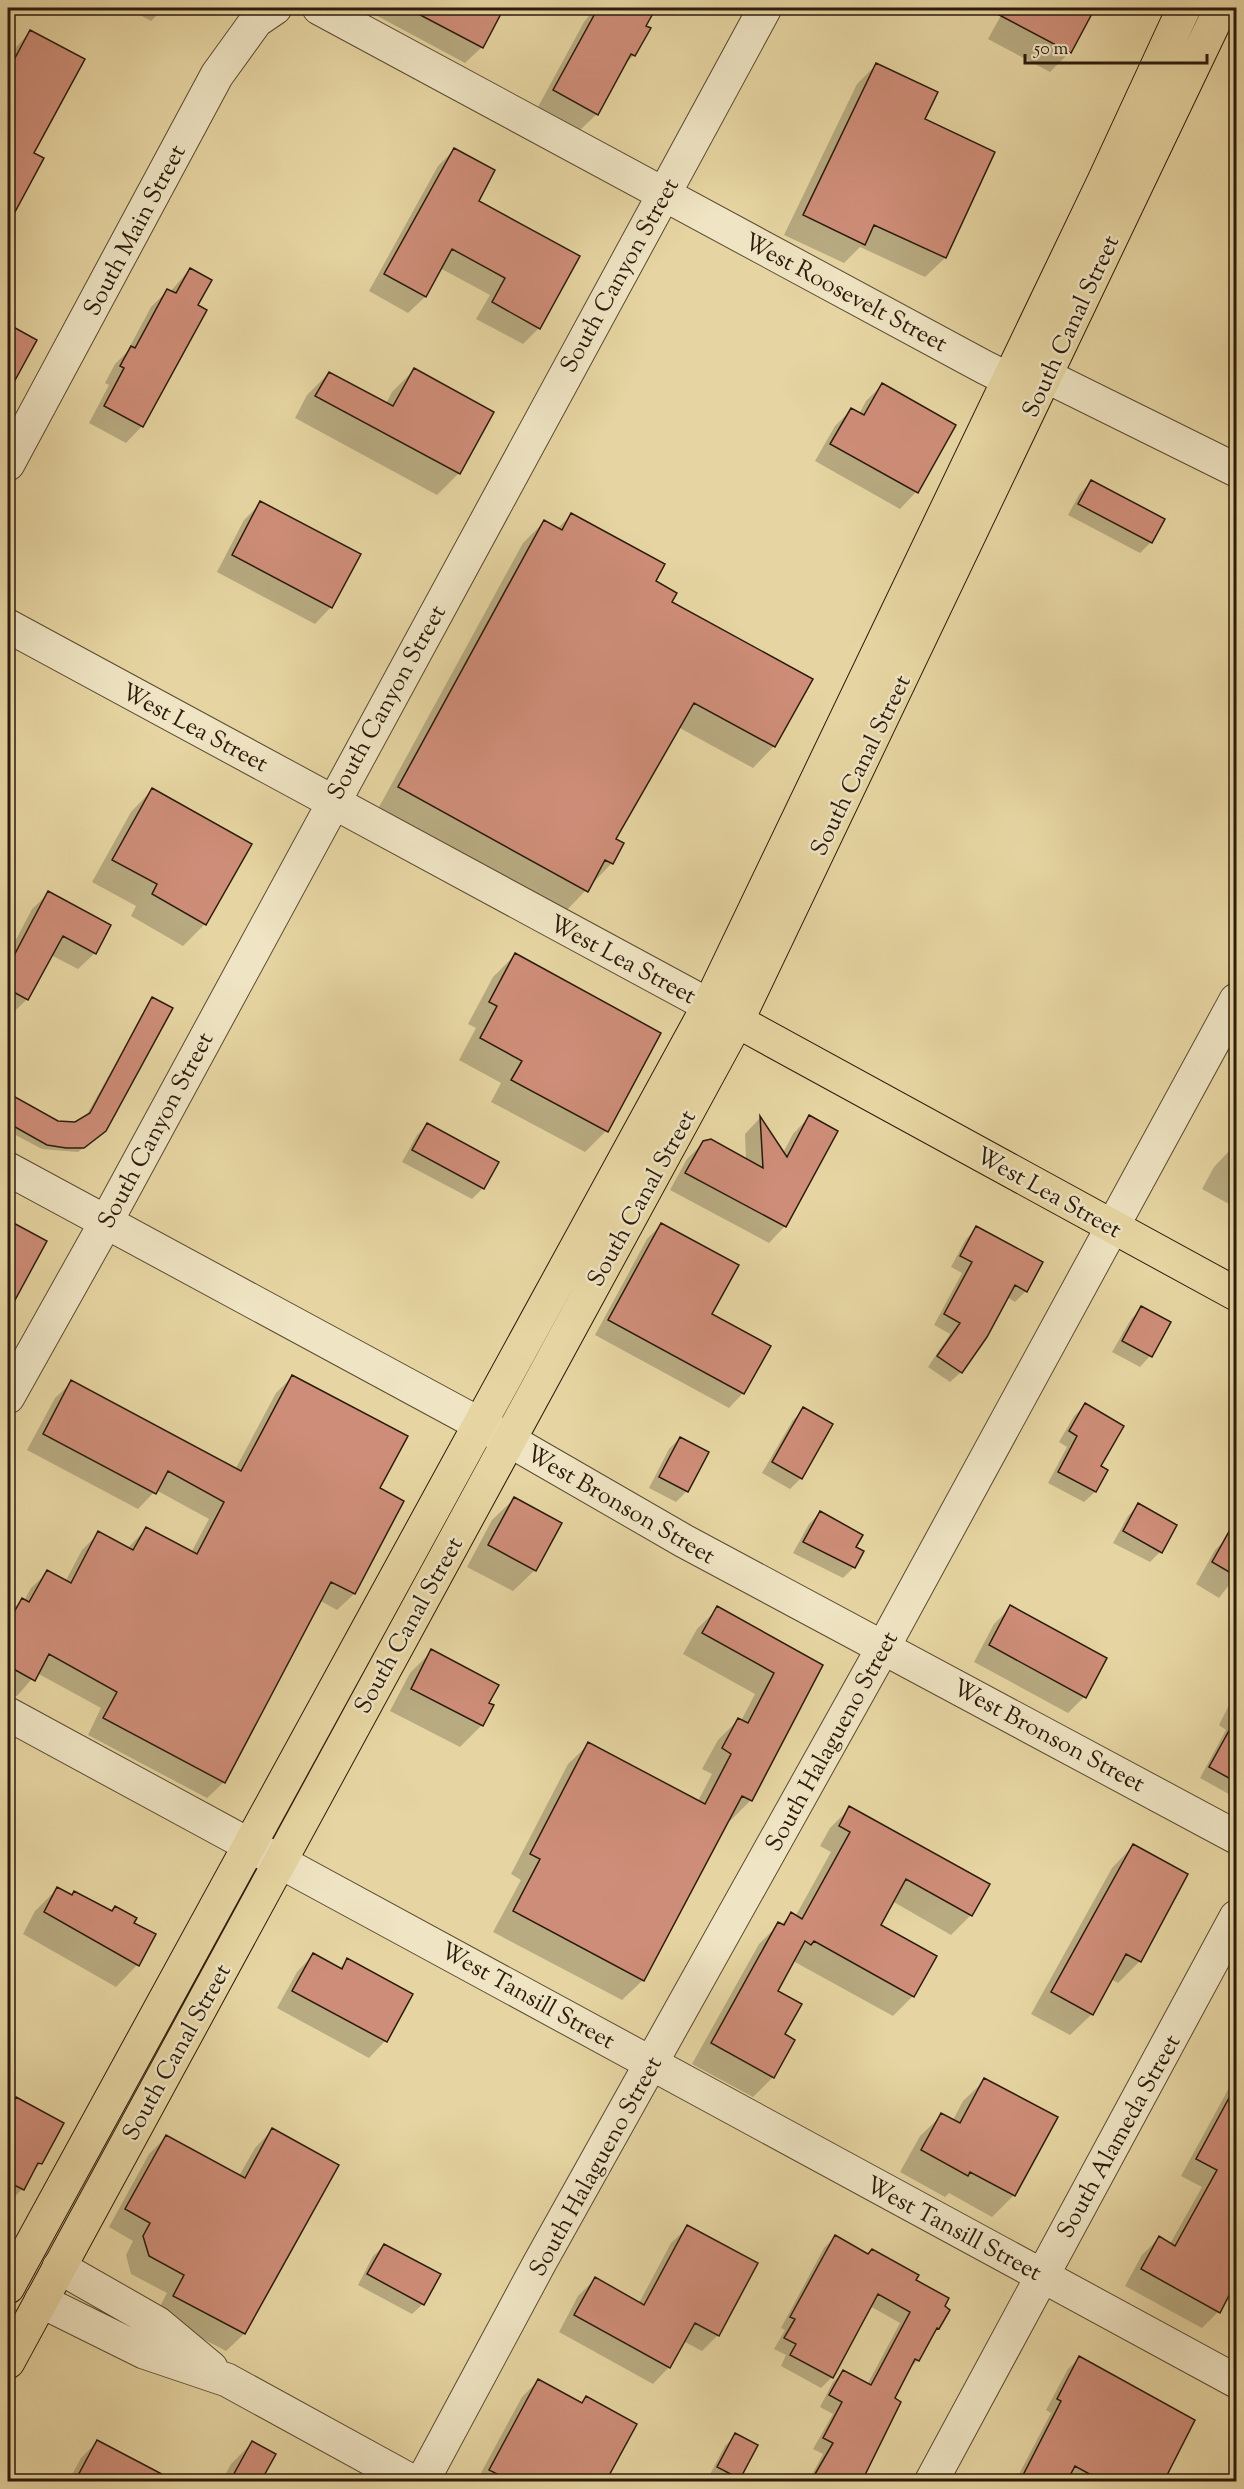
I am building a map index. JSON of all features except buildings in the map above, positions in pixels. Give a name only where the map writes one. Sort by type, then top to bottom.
[{"type":"main road","name":"South Canal Street","points":[[8,2287],[17,2244],[249,1843],[709,1005],[1104,181],[1184,8]]},
{"type":"main road","name":"South Canal Street","points":[[8,2362],[58,2266],[737,1021],[1221,8]]},
{"type":"main road","name":"West Lea Street","points":[[737,1021],[1236,1294]]},
{"type":"main road","points":[[17,2244],[58,2266]]},
{"type":"main road","points":[[8,2299],[41,2301]]},
{"type":"street","name":"South Main Street","points":[[8,464],[218,75],[255,21],[275,8]]},
{"type":"street","name":"West Roosevelt Street","points":[[319,8],[1008,379]]},
{"type":"street","name":"South Canyon Street","points":[[8,1397],[106,1222],[765,8]]},
{"type":"street","points":[[1008,379],[1046,376],[1236,470]]},
{"type":"street","name":"West Lea Street","points":[[8,626],[737,1021]]},
{"type":"street","name":"South Halagueno Street","points":[[422,2481],[539,2264],[884,1646],[1236,1000]]},
{"type":"street","name":"West Bronson Street","points":[[8,1169],[509,1440],[684,1541],[884,1646],[1236,1837]]},
{"type":"street","name":"West Tansill Street","points":[[8,1714],[1236,2381]]},
{"type":"street","name":"South Alameda Street","points":[[931,2481],[1236,1917]]},
{"type":"street","points":[[58,2266],[158,2323],[227,2380]]},
{"type":"street","points":[[41,2301],[144,2352],[227,2380],[413,2481]]}]
